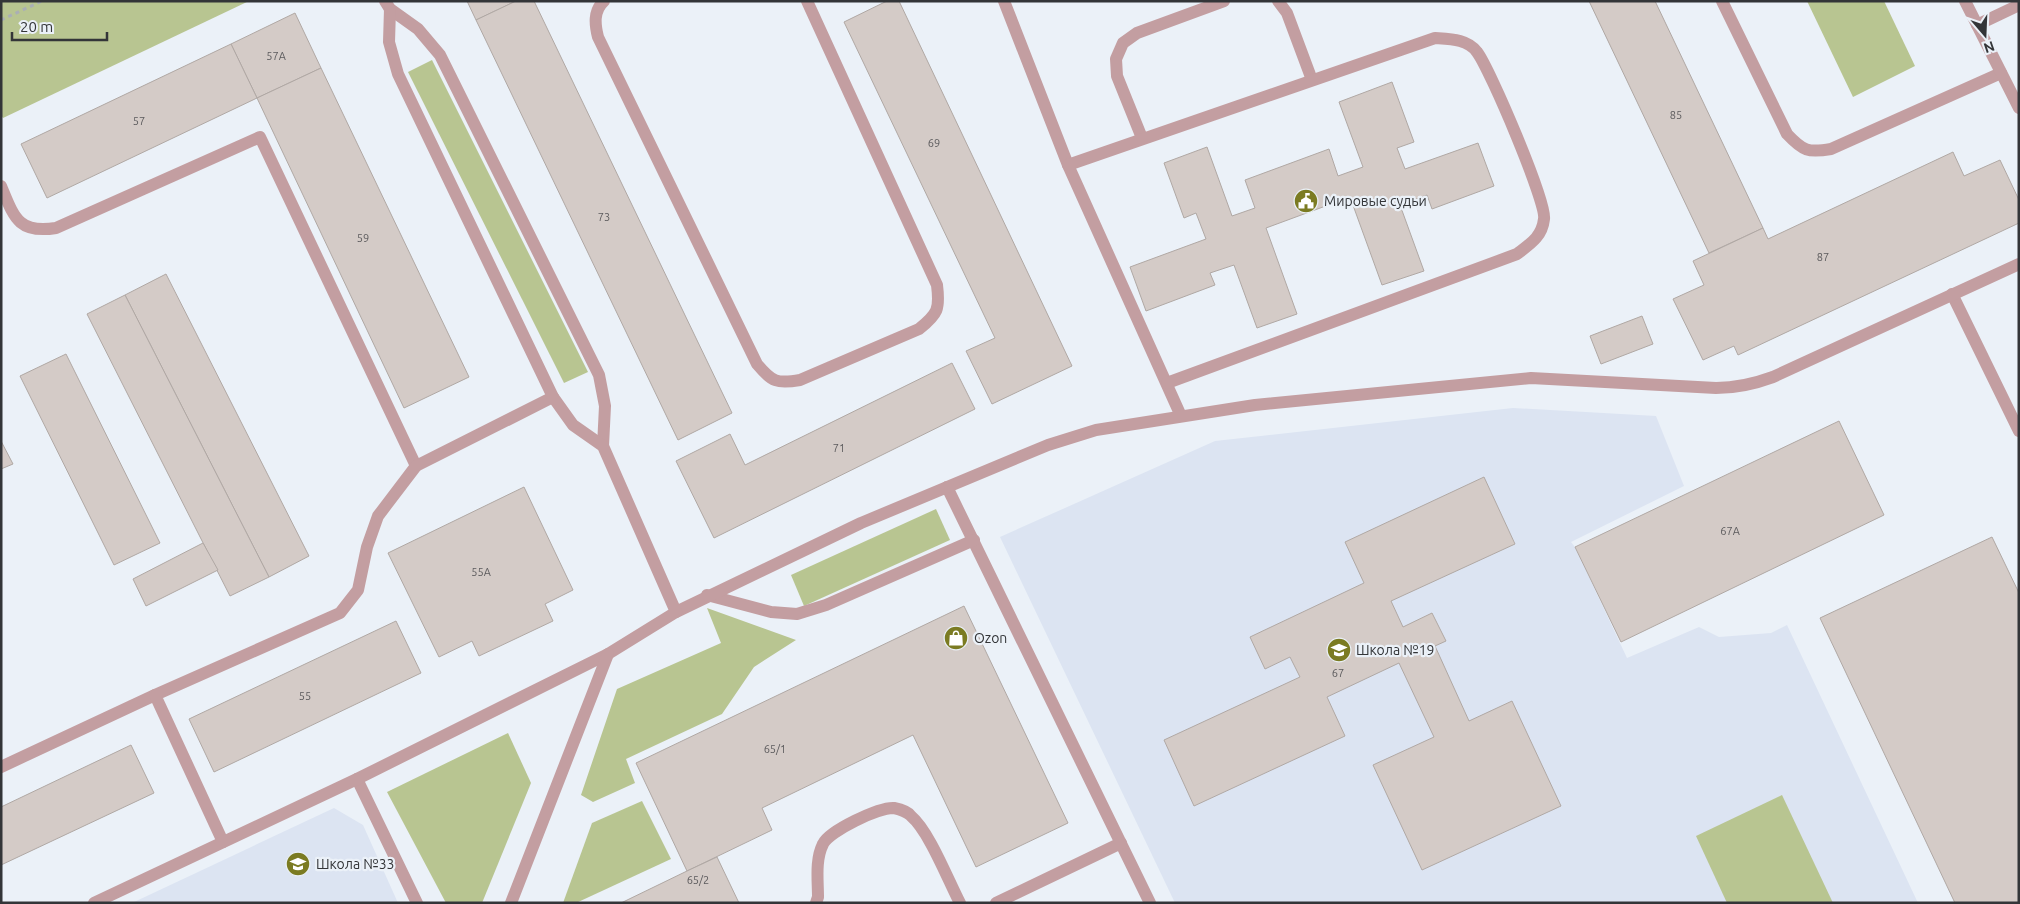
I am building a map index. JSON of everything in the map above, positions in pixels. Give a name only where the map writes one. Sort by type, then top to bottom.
[{"type":"lane","points":[[604,1],[594,20],[598,37],[757,364],[768,377],[783,383],[800,380],[919,329],[933,318],[939,302],[937,285],[807,1]]},
{"type":"lane","points":[[1004,1],[1068,165],[1181,416]]},
{"type":"lane","points":[[1142,138],[1117,76],[1116,59],[1123,42],[1137,33],[1224,1]]},
{"type":"lane","points":[[1278,1],[1287,13],[1312,80]]},
{"type":"lane","points":[[1722,1],[1787,134],[1799,146],[1814,152],[1831,149],[2001,73]]},
{"type":"lane","points":[[1965,1],[2019,108]]},
{"type":"lane","points":[[387,5],[389,42],[398,74],[553,398],[572,425],[603,446]]},
{"type":"lane","points":[[387,5],[418,29],[440,55],[598,375],[605,406],[603,446],[676,612]]},
{"type":"lane","points":[[1977,26],[2019,5]]},
{"type":"lane","points":[[1068,165],[1436,38],[1459,40],[1477,51],[1539,191],[1545,218],[1537,239],[1517,254],[1167,384]]},
{"type":"lane","points":[[1,187],[12,210],[22,224],[39,230],[56,228],[260,136],[416,466]]},
{"type":"lane","points":[[94,903],[357,779],[608,654],[676,612],[707,596],[861,523],[1048,445],[1096,430],[1255,405],[1531,378],[1735,388],[1773,377],[2019,264]]},
{"type":"lane","points":[[1952,294],[2019,431]]},
{"type":"lane","points":[[1,767],[155,695],[340,613],[358,590],[367,547],[378,516],[416,466],[553,398]]},
{"type":"lane","points":[[947,487],[1150,903]]},
{"type":"lane","points":[[707,596],[771,612],[797,614],[826,605],[974,540]]},
{"type":"lane","points":[[511,903],[608,654]]},
{"type":"lane","points":[[155,695],[223,842]]},
{"type":"lane","points":[[357,779],[417,903]]},
{"type":"lane","points":[[816,903],[818,897],[818,856],[824,842],[836,832],[877,812],[893,808],[910,814],[921,826],[960,903]]},
{"type":"lane","points":[[996,903],[1121,843]]},
{"type":"path","points":[[1,20],[42,1]]},
{"type":"shaded area","name":"Школа №19","points":[[1513,408],[1656,416],[1684,486],[1571,542],[1627,658],[1699,627],[1719,637],[1771,633],[1787,625],[1918,903],[1175,903],[1000,537],[1215,441]]},
{"type":"shaded area","name":"Школа №33","points":[[334,808],[363,825],[398,903],[132,903]]},
{"type":"green space","points":[[1,1],[249,1],[3,118],[1,115]]},
{"type":"green space","points":[[1807,1],[1884,1],[1915,66],[1853,97]]},
{"type":"green space","points":[[432,60],[588,372],[564,383],[408,72]]},
{"type":"green space","points":[[936,509],[950,540],[804,606],[791,575]]},
{"type":"green space","points":[[707,608],[796,640],[754,667],[722,714],[626,759],[635,783],[593,802],[581,795],[617,689],[721,643]]},
{"type":"green space","points":[[508,733],[531,783],[482,903],[446,903],[387,792]]},
{"type":"green space","points":[[1782,795],[1833,903],[1727,903],[1696,836]]},
{"type":"green space","points":[[642,801],[671,859],[576,903],[563,903],[592,823]]},
{"type":"building","points":[[467,1],[516,1],[476,20]]},
{"type":"building","points":[[516,1],[534,1],[732,413],[678,440],[476,20]]},
{"type":"building","points":[[887,1],[899,1],[1072,366],[992,404],[966,351],[995,338],[844,22]]},
{"type":"building","points":[[1589,1],[1655,1],[1763,228],[1709,253]]},
{"type":"building","points":[[295,13],[321,68],[257,98],[231,44]]},
{"type":"building","points":[[231,44],[257,98],[47,198],[21,144]]},
{"type":"building","points":[[321,68],[469,377],[404,408],[257,98]]},
{"type":"building","points":[[1392,82],[1414,142],[1397,148],[1405,169],[1478,143],[1494,186],[1432,209],[1427,195],[1400,205],[1424,271],[1382,285],[1350,197],[1266,228],[1297,314],[1257,328],[1234,265],[1210,273],[1215,285],[1146,311],[1130,267],[1206,239],[1196,213],[1184,218],[1164,163],[1207,147],[1232,216],[1255,208],[1245,180],[1329,149],[1338,176],[1363,167],[1339,102]]},
{"type":"building","points":[[1953,152],[1964,176],[2000,160],[2019,200],[2019,223],[1738,355],[1734,346],[1703,360],[1673,299],[1704,285],[1693,261],[1763,228],[1768,239]]},
{"type":"building","points":[[166,274],[309,556],[269,577],[125,295]]},
{"type":"building","points":[[125,295],[269,577],[230,596],[87,314]]},
{"type":"building","points":[[1642,316],[1653,344],[1601,364],[1590,336]]},
{"type":"building","points":[[66,354],[160,543],[114,565],[20,376]]},
{"type":"building","points":[[952,363],[975,409],[714,538],[676,461],[730,434],[745,465]]},
{"type":"building","points":[[1839,421],[1884,515],[1621,642],[1575,547]]},
{"type":"building","points":[[1,441],[13,464],[1,469]]},
{"type":"building","points":[[1484,477],[1515,544],[1391,601],[1403,627],[1432,613],[1446,641],[1435,646],[1469,721],[1512,701],[1561,806],[1422,870],[1373,765],[1434,737],[1399,663],[1327,697],[1345,736],[1194,806],[1164,740],[1300,677],[1290,657],[1265,669],[1250,637],[1364,583],[1345,542]]},
{"type":"building","points":[[524,487],[573,590],[545,604],[553,621],[479,656],[472,641],[439,657],[388,553]]},
{"type":"building","points":[[1992,537],[2019,593],[2019,903],[1955,903],[1820,618]]},
{"type":"building","points":[[203,543],[218,570],[146,606],[133,579]]},
{"type":"building","points":[[964,606],[1068,823],[976,867],[913,735],[762,808],[772,830],[687,871],[636,763]]},
{"type":"building","points":[[396,621],[421,673],[214,772],[189,719]]},
{"type":"building","points":[[131,745],[154,793],[1,865],[1,807]]},
{"type":"building","points":[[717,857],[739,903],[621,903],[687,871]]},
{"type":"place","name":"Мировые судьи","points":[[1306,201]]},
{"type":"place","name":"Ozon","points":[[956,638]]},
{"type":"place","name":"Школа №19","points":[[1339,650]]},
{"type":"place","name":"Школа №33","points":[[298,864]]}]
